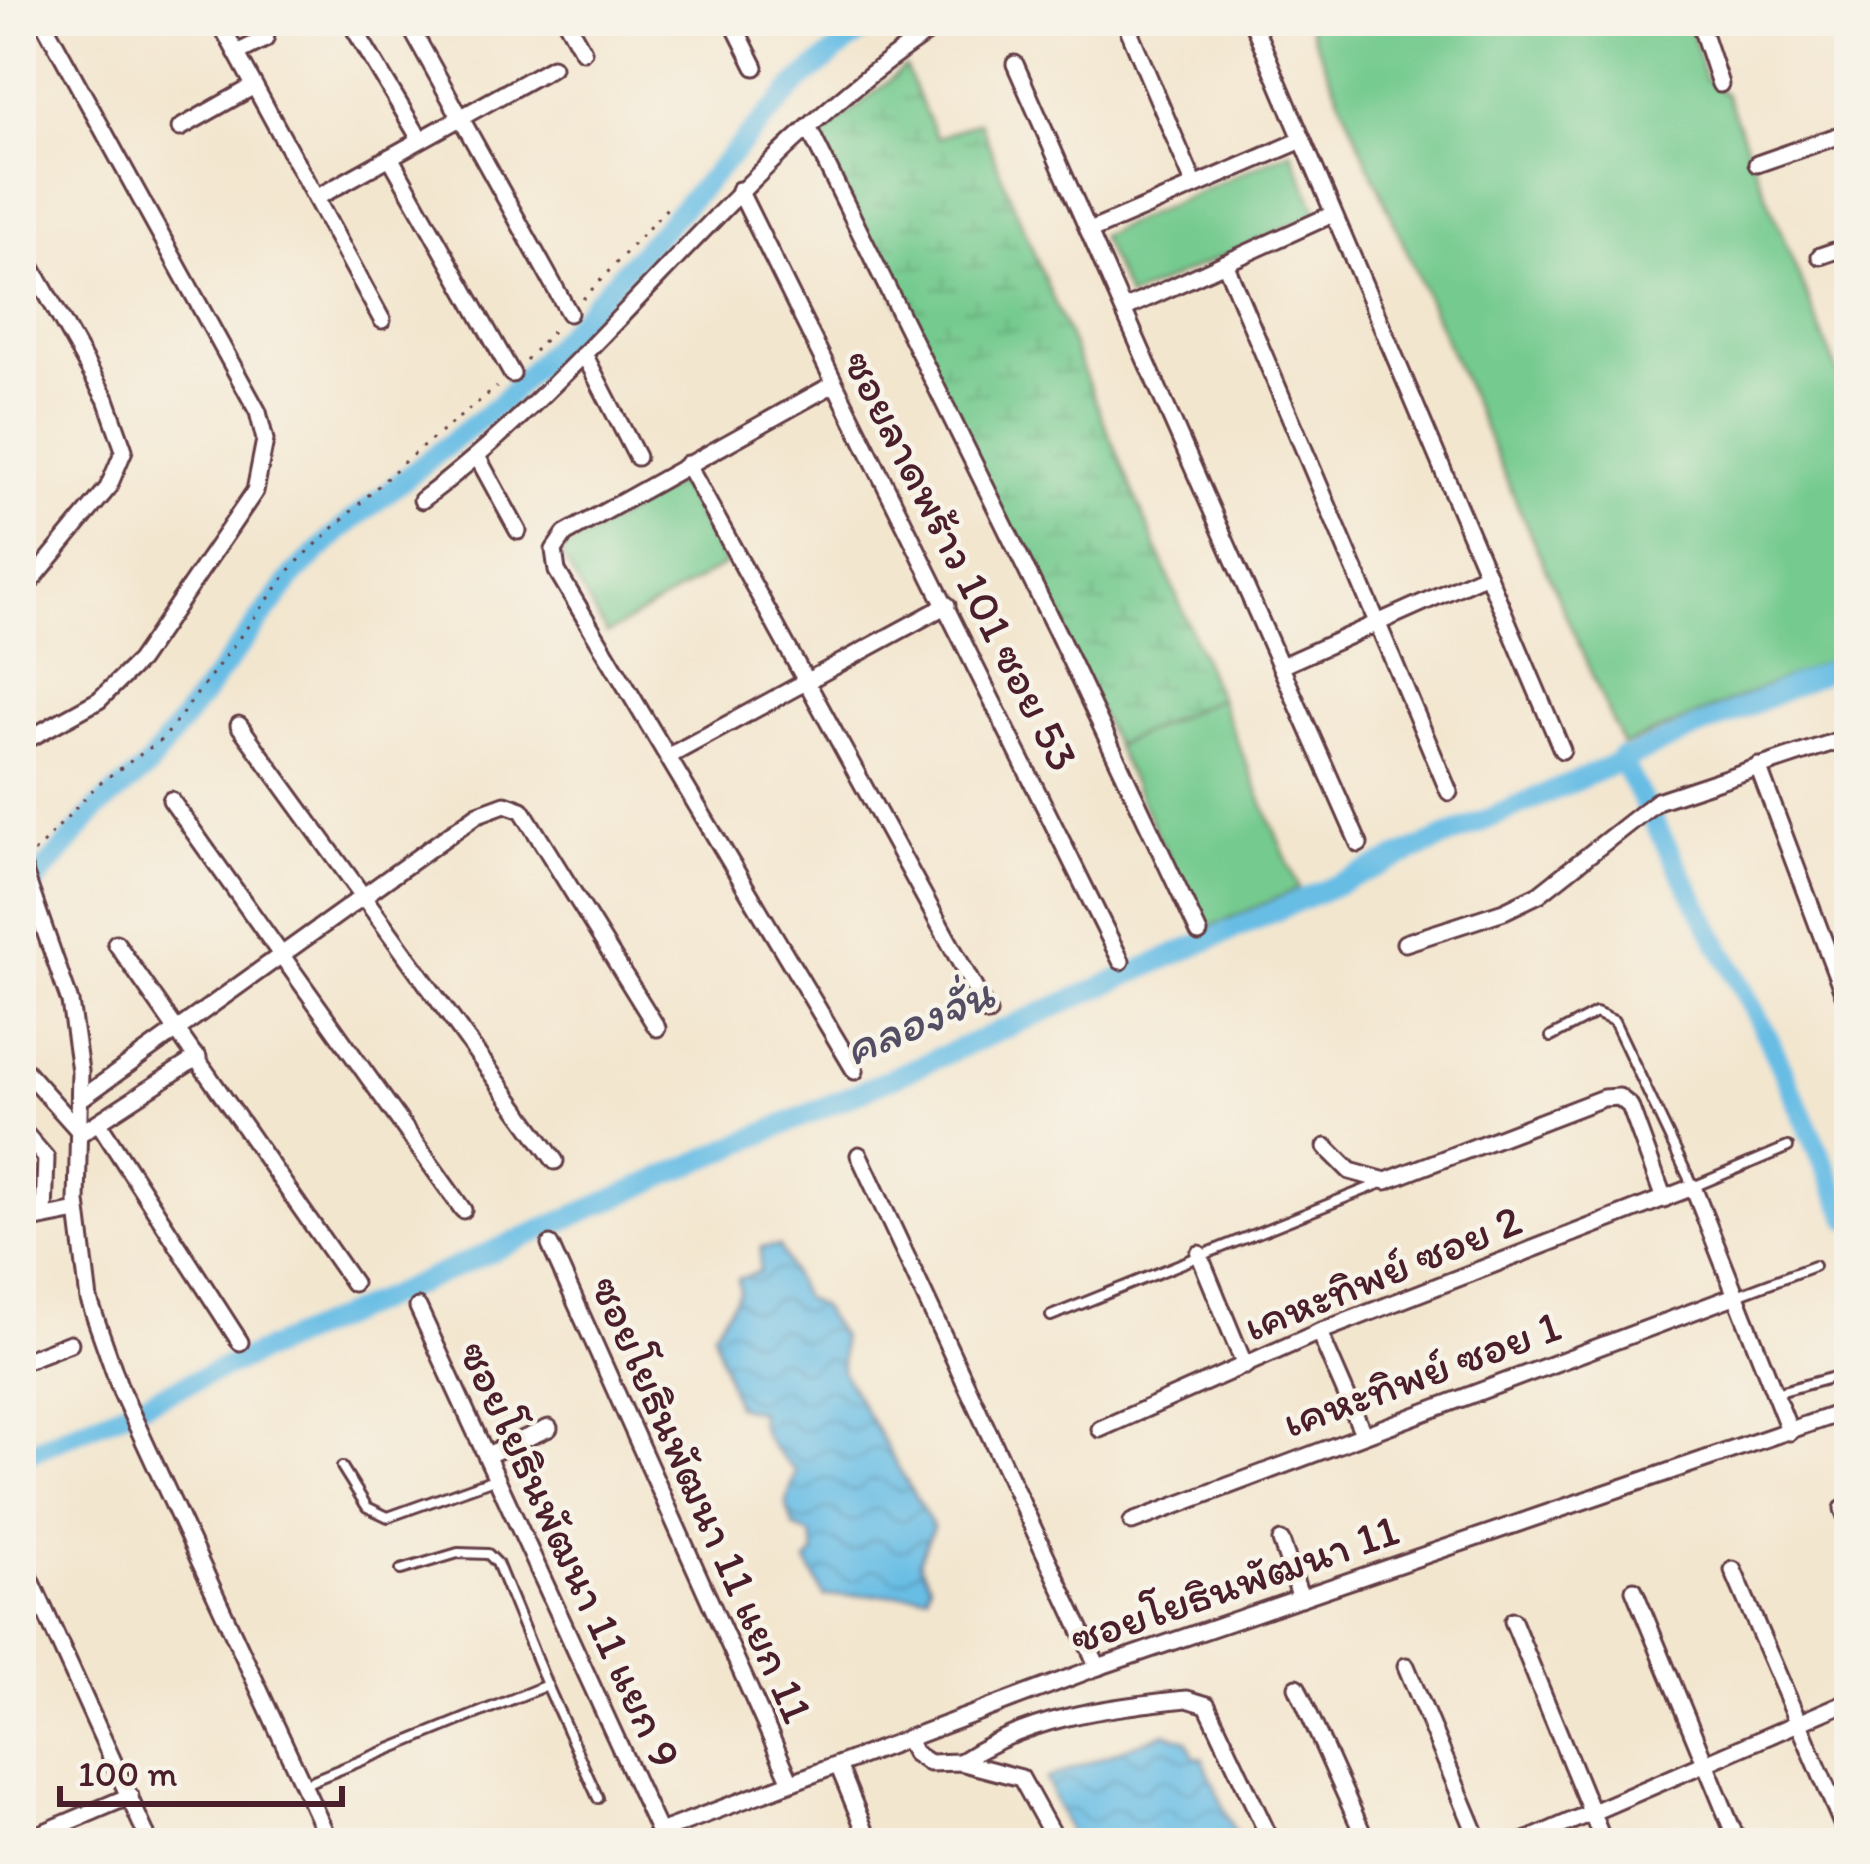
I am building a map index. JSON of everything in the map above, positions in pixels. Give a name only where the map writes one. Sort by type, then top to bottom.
[{"type":"street","points":[[21,743],[99,700],[140,661],[255,491],[265,440],[258,412],[43,21]]},
{"type":"street","points":[[219,21],[382,320]]},
{"type":"street","points":[[237,53],[265,39],[269,21]]},
{"type":"street","points":[[407,21],[569,313]]},
{"type":"street","points":[[566,21],[583,51]]},
{"type":"street","points":[[732,21],[754,67]]},
{"type":"street","points":[[422,500],[478,458],[739,190],[897,52],[945,21]]},
{"type":"street","points":[[1125,21],[1196,186]]},
{"type":"street","points":[[1252,21],[1562,750]]},
{"type":"street","points":[[1699,21],[1720,84]]},
{"type":"street","points":[[355,30],[420,139]]},
{"type":"street","points":[[1015,64],[1359,844]]},
{"type":"street","points":[[316,198],[552,67]]},
{"type":"street","points":[[179,128],[254,86]]},
{"type":"street","points":[[809,129],[1060,636],[1199,933]]},
{"type":"street","points":[[1757,164],[1849,132]]},
{"type":"street","points":[[1090,231],[1302,140]]},
{"type":"street","points":[[390,158],[512,374]]},
{"type":"street","name":"ซอยลาดพร้าว 101 ซอย 53","points":[[739,190],[832,386],[947,605],[1121,961]]},
{"type":"street","points":[[1126,308],[1333,214]]},
{"type":"street","points":[[1820,256],[1849,246]]},
{"type":"street","points":[[21,248],[106,399],[124,450],[109,488],[22,592]]},
{"type":"street","points":[[1225,263],[1449,792]]},
{"type":"street","points":[[584,354],[637,457]]},
{"type":"street","points":[[832,386],[565,534],[554,550],[557,571],[671,755],[855,1071]]},
{"type":"street","points":[[478,458],[518,531]]},
{"type":"street","points":[[687,464],[988,1013]]},
{"type":"street","points":[[1281,666],[1486,574]]},
{"type":"street","points":[[671,755],[947,605]]},
{"type":"street","points":[[239,725],[555,1161]]},
{"type":"street","points":[[1405,943],[1504,911],[1539,894],[1644,809],[1849,737]]},
{"type":"street","points":[[1758,766],[1849,1008]]},
{"type":"street","points":[[171,800],[464,1210]]},
{"type":"street","points":[[82,1098],[478,814],[514,805],[657,1028]]},
{"type":"street","points":[[21,861],[70,1002],[82,1098],[77,1211],[89,1300],[121,1391],[329,1843]]},
{"type":"street","points":[[116,943],[353,1283]]},
{"type":"street","points":[[81,1133],[198,1057]]},
{"type":"street","points":[[21,1066],[81,1133]]},
{"type":"street","points":[[1326,1148],[1350,1171],[1386,1181],[1603,1098],[1619,1096],[1630,1106],[1664,1199]]},
{"type":"street","points":[[99,1123],[240,1342]]},
{"type":"street","points":[[21,1129],[46,1158],[44,1214]]},
{"type":"street","points":[[859,1155],[1098,1667]]},
{"type":"street","points":[[1693,1187],[1790,1432]]},
{"type":"street","name":"เคหะทิพย์ ซอย 2","points":[[1100,1429],[1319,1331],[1693,1187]]},
{"type":"street","points":[[21,1222],[77,1211]]},
{"type":"street","name":"ซอยโยธินพัฒนา 11 แยก 11","points":[[550,1245],[791,1782]]},
{"type":"street","points":[[1198,1254],[1245,1366]]},
{"type":"street","name":"เคหะทิพย์ ซอย 1","points":[[1132,1522],[1362,1431],[1736,1295]]},
{"type":"street","name":"ซอยโยธินพัฒนา 11 แยก 9","points":[[418,1307],[661,1837]]},
{"type":"street","points":[[1319,1331],[1362,1431]]},
{"type":"street","points":[[21,1361],[70,1343]]},
{"type":"street","name":"ซอยโยธินพัฒนา 11","points":[[661,1837],[791,1782],[1098,1667],[1849,1410]]},
{"type":"street","points":[[487,1456],[549,1428]]},
{"type":"street","points":[[1281,1541],[1301,1598]]},
{"type":"street","points":[[21,1558],[150,1843]]},
{"type":"street","points":[[1733,1570],[1849,1840]]},
{"type":"street","points":[[1634,1590],[1738,1843]]},
{"type":"street","points":[[1513,1621],[1604,1843]]},
{"type":"street","points":[[1406,1666],[1480,1843]]},
{"type":"street","points":[[1297,1687],[1366,1843]]},
{"type":"street","points":[[960,1762],[1007,1732],[1041,1722],[1187,1699],[1207,1705],[1272,1843]]},
{"type":"street","points":[[1521,1843],[1707,1767],[1849,1702]]},
{"type":"street","points":[[907,1739],[922,1760],[960,1762],[1021,1778],[1057,1843]]},
{"type":"street","points":[[838,1765],[870,1843]]},
{"type":"street","points":[[21,1843],[130,1796]]},
{"type":"lane","points":[[1551,1037],[1596,1013],[1614,1021],[1693,1187],[1788,1147]]},
{"type":"lane","points":[[1051,1316],[1386,1181]]},
{"type":"lane","points":[[1736,1295],[1814,1266]]},
{"type":"lane","points":[[1775,1393],[1849,1373]]},
{"type":"lane","points":[[342,1467],[367,1508],[388,1517],[497,1478]]},
{"type":"lane","points":[[401,1570],[473,1550],[488,1554],[497,1563],[598,1798]]},
{"type":"lane","points":[[303,1785],[548,1685]]},
{"type":"path","points":[[21,861],[42,851],[98,784],[164,738],[293,566],[404,461],[512,374],[668,207]]},
{"type":"green space","points":[[1306,21],[1688,21],[1705,78],[1726,95],[1849,401],[1849,652],[1623,746]]},
{"type":"green space","points":[[905,67],[937,138],[979,121],[1219,698],[1115,745],[819,139]]},
{"type":"green space","points":[[1291,151],[1318,213],[1128,298],[1100,236]]},
{"type":"green space","points":[[678,483],[725,564],[607,634],[560,553]]},
{"type":"green space","points":[[1219,698],[1299,889],[1203,930],[1115,746]]},
{"type":"water","points":[[779,1246],[803,1297],[820,1307],[841,1336],[842,1371],[933,1527],[919,1562],[930,1583],[927,1594],[824,1596],[807,1562],[815,1553],[811,1535],[794,1527],[786,1505],[796,1471],[766,1437],[759,1412],[736,1406],[713,1333],[740,1291],[738,1279],[759,1272],[761,1247]]},
{"type":"water","points":[[1165,1733],[1187,1740],[1194,1757],[1203,1759],[1239,1843],[1074,1843],[1046,1779]]},
{"type":"waterway","points":[[21,898],[98,808],[146,769],[295,574],[344,527],[502,402],[799,82],[874,21]]},
{"type":"waterway","name":"คลองจั่น","points":[[21,1456],[1849,662]]},
{"type":"waterway","points":[[1620,758],[1769,1039],[1849,1220]]}]
